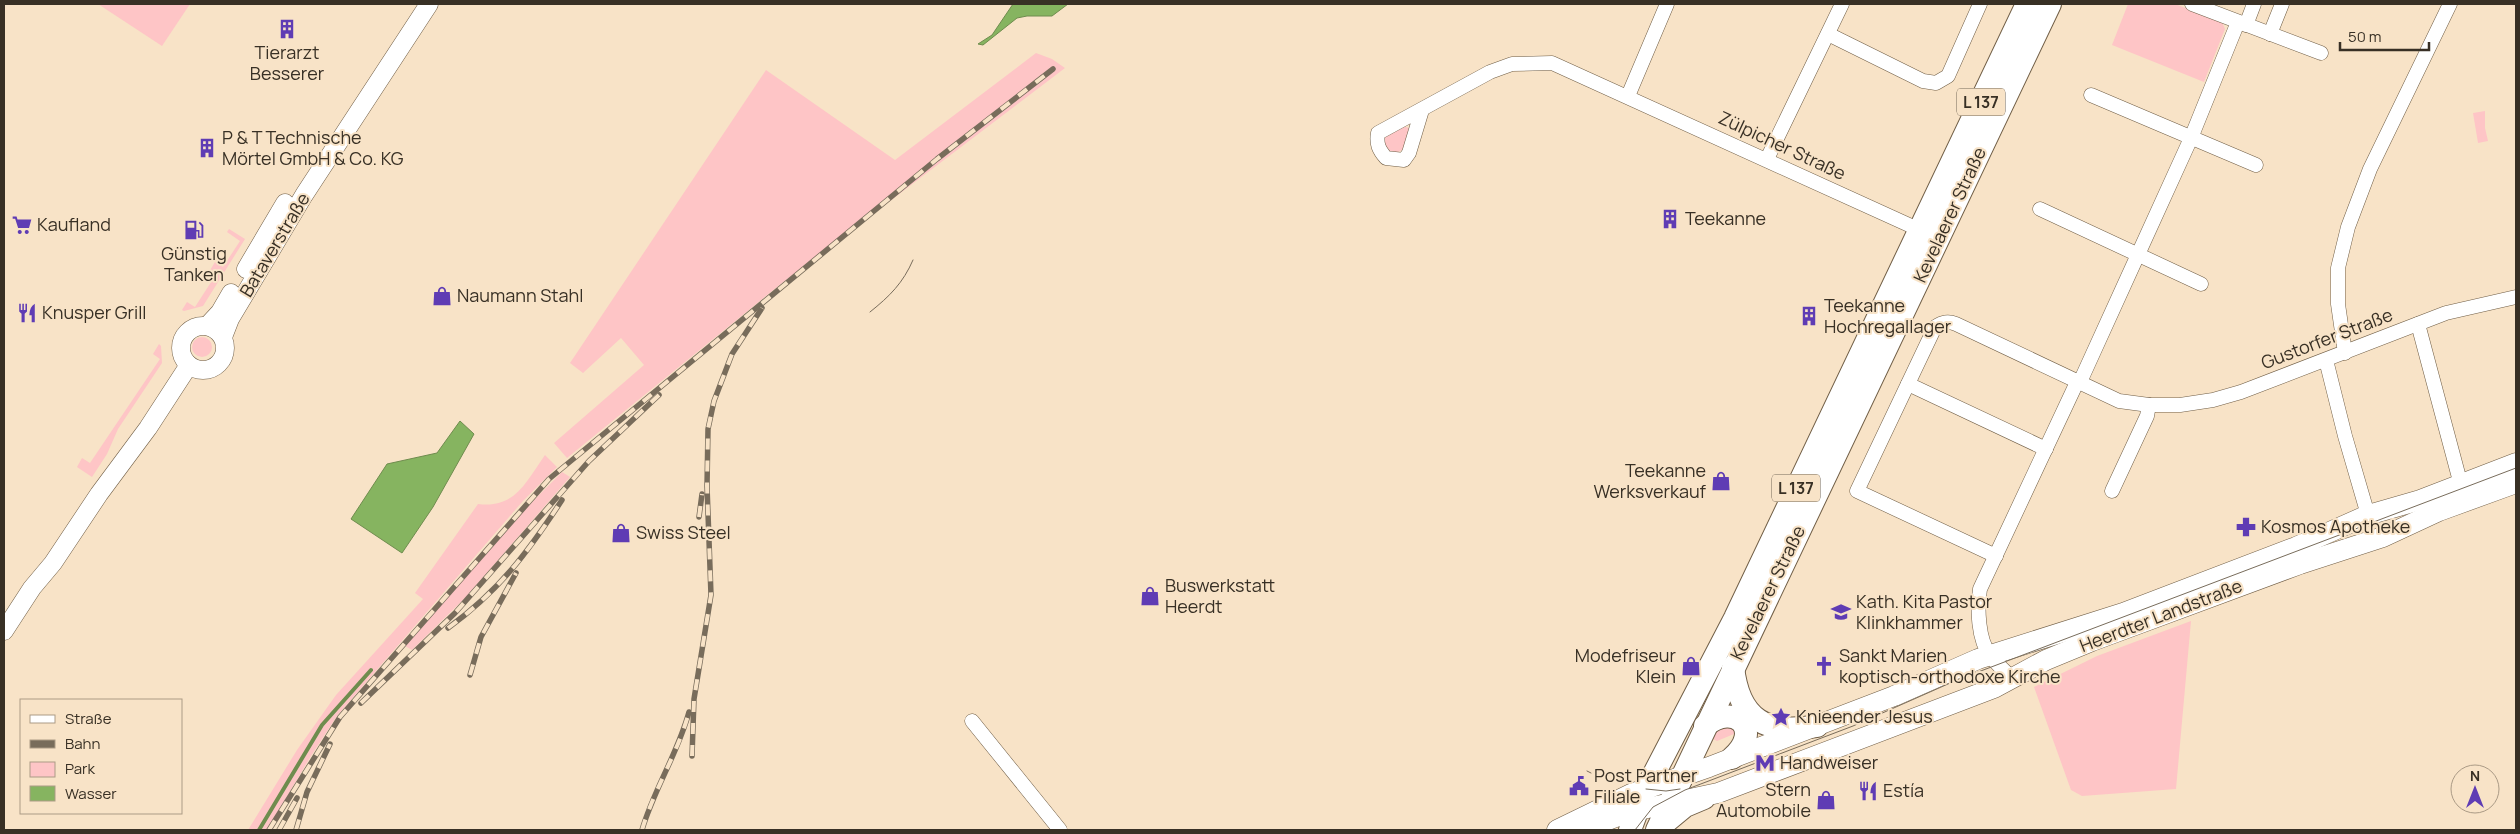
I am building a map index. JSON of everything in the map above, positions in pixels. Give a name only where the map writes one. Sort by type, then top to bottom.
[{"type":"main road","name":"Kevelaerer Straße","points":[[1646,789],[1739,609],[2028,4]]},
{"type":"main road","name":"Kevelaerer Straße","points":[[1669,804],[2050,4]]},
{"type":"main road","name":"Heerdter Landstraße","points":[[1557,830],[1599,808],[1646,789],[1681,778],[1817,726],[1990,656],[2123,612],[2296,547],[2368,515],[2420,500],[2516,463]]},
{"type":"main road","name":"Heerdter Landstraße","points":[[1582,830],[1633,820],[1669,804],[1704,798],[1880,733],[1994,688],[2046,660],[2092,641],[2300,564],[2384,537],[2439,511],[2516,483]]},
{"type":"main road","points":[[1733,667],[1741,699],[1756,718],[1780,729],[1794,730],[1817,726]]},
{"type":"main road","points":[[1705,726],[1720,716],[1728,715],[1741,721],[1748,734],[1746,741],[1732,758]]},
{"type":"main road","name":"L 137","points":[[1633,820],[1646,789]]},
{"type":"main road","points":[[1657,830],[1685,806],[1704,798]]},
{"type":"main road","name":"L 137","points":[[1657,830],[1669,804]]},
{"type":"street","name":"Bataverstraße","points":[[415,4],[289,197],[220,312],[207,326],[190,329],[184,336],[181,352],[189,365],[198,369],[208,369],[216,365],[225,353],[223,337],[230,319],[304,195],[429,4]]},
{"type":"street","points":[[1628,96],[1667,4]]},
{"type":"street","points":[[1767,159],[1842,4]]},
{"type":"street","points":[[1828,34],[1923,81],[1936,83],[1948,76],[1980,4]]},
{"type":"street","points":[[2192,4],[2321,53]]},
{"type":"street","points":[[2012,678],[1990,656],[1981,634],[1979,596],[2138,255],[2242,23],[2254,4]]},
{"type":"street","points":[[2270,34],[2282,4]]},
{"type":"street","points":[[2345,353],[2338,304],[2338,268],[2348,227],[2370,169],[2450,4]]},
{"type":"street","name":"Zülpicher Straße","points":[[1422,110],[1490,72],[1512,64],[1534,62],[1552,64],[1628,96],[1920,230]]},
{"type":"street","points":[[2091,95],[2256,165]]},
{"type":"street","points":[[2040,209],[2201,284]]},
{"type":"street","name":"Gustorfer Straße","points":[[1996,556],[1857,491],[1935,327],[1949,321],[2119,401],[2149,405],[2180,406],[2213,400],[2466,308],[2516,297]]},
{"type":"street","points":[[2418,324],[2461,485]]},
{"type":"street","points":[[207,326],[216,330],[223,337]]},
{"type":"street","points":[[2326,360],[2344,436],[2368,515]]},
{"type":"street","points":[[4,631],[32,588],[53,563],[98,494],[148,428],[189,365]]},
{"type":"street","points":[[1908,384],[2046,449]]},
{"type":"street","points":[[2112,491],[2147,416],[2149,405]]},
{"type":"street","points":[[972,722],[1060,830]]},
{"type":"green space","points":[[98,4],[190,4],[162,46]]},
{"type":"green space","points":[[2128,4],[2175,4],[2222,22],[2225,29],[2204,82],[2112,45]]},
{"type":"green space","points":[[1036,53],[1052,59],[1065,68],[782,283],[567,458],[554,443],[644,365],[621,338],[583,373],[570,363],[766,70],[895,160]]},
{"type":"green space","points":[[2485,111],[2485,128],[2488,141],[2478,143],[2473,113]]},
{"type":"green space","points":[[1403,126],[1409,128],[1404,149],[1396,153],[1389,151],[1383,140],[1387,135]]},
{"type":"green space","points":[[229,229],[245,239],[203,306],[182,310],[187,302],[195,307],[215,276],[209,272],[215,262],[223,267],[240,241],[227,232]]},
{"type":"green space","points":[[202,337],[209,340],[212,347],[209,354],[202,357],[195,354],[192,347],[195,340]]},
{"type":"green space","points":[[159,344],[161,346],[162,363],[118,429],[107,454],[92,477],[77,467],[82,458],[90,463],[160,359],[153,354]]},
{"type":"green space","points":[[545,455],[557,467],[523,501],[337,716],[267,830],[248,830],[297,750],[336,695],[423,599],[415,593],[478,504],[491,504],[510,498],[525,484]]},
{"type":"green space","points":[[562,472],[570,477],[466,597],[412,650],[405,646],[528,506]]},
{"type":"green space","points":[[2191,621],[2176,789],[2082,796],[2071,790],[2034,687],[2097,656]]},
{"type":"green space","points":[[1718,722],[1734,723],[1738,742],[1734,734],[1717,741],[1711,738]]},
{"type":"water","points":[[1013,4],[1068,4],[1052,16],[1017,18],[983,45],[978,44],[992,35]]},
{"type":"water","points":[[460,421],[474,434],[433,507],[402,553],[351,519],[387,464],[437,453]]},
{"type":"waterway","points":[[259,830],[322,725],[371,670]]},
{"type":"tram line","points":[[870,312],[895,289],[905,276],[913,260]]},
{"type":"tram line","points":[[1635,830],[1653,807],[1685,790],[1853,726],[1957,680],[2516,468]]},
{"type":"tram line","points":[[1587,771],[1591,773]]},
{"type":"tram line","points":[[1646,789],[1666,791],[1680,789]]},
{"type":"railway","points":[[269,830],[340,717],[549,479],[937,159],[1053,69]]},
{"type":"railway","points":[[692,756],[694,699],[711,595],[707,486],[708,429],[714,401],[732,354],[762,308]]},
{"type":"railway","points":[[361,703],[455,613],[589,461],[659,395]]},
{"type":"railway","points":[[699,517],[702,494]]},
{"type":"railway","points":[[448,628],[498,585],[525,553],[562,500]]},
{"type":"railway","points":[[470,675],[481,637],[516,573]]},
{"type":"railway","points":[[642,830],[679,742],[689,712]]},
{"type":"railway","points":[[296,830],[307,792],[330,744]]},
{"type":"railway","points":[[279,830],[297,798]]},
{"type":"place","name":"Tierarzt Besserer","points":[[287,29]]},
{"type":"place","name":"P & T Technische Mörtel GmbH & Co. KG","points":[[207,148]]},
{"type":"place","name":"Teekanne","points":[[1670,219]]},
{"type":"place","name":"Kaufland","points":[[22,225]]},
{"type":"place","name":"Günstig Tanken","points":[[194,230]]},
{"type":"place","name":"Naumann Stahl","points":[[442,296]]},
{"type":"place","name":"Knusper Grill","points":[[27,313]]},
{"type":"place","name":"Teekanne Hochregallager","points":[[1809,316]]},
{"type":"place","name":"Teekanne Werksverkauf","points":[[1721,481]]},
{"type":"place","name":"Kosmos Apotheke","points":[[2246,527]]},
{"type":"place","name":"Swiss Steel","points":[[621,533]]},
{"type":"place","name":"Buswerkstatt Heerdt","points":[[1150,596]]},
{"type":"place","name":"Kath. Kita Pastor Klinkhammer","points":[[1841,612]]},
{"type":"place","name":"Modefriseur Klein","points":[[1691,666]]},
{"type":"place","name":"Sankt Marien koptisch-orthodoxe Kirche","points":[[1824,666]]},
{"type":"place","name":"Knieender Jesus","points":[[1781,717]]},
{"type":"place","name":"Handweiser","points":[[1765,763]]},
{"type":"place","name":"Post Partner Filiale","points":[[1579,786]]},
{"type":"place","name":"Estía","points":[[1868,791]]},
{"type":"place","name":"Stern Automobile","points":[[1826,800]]}]
